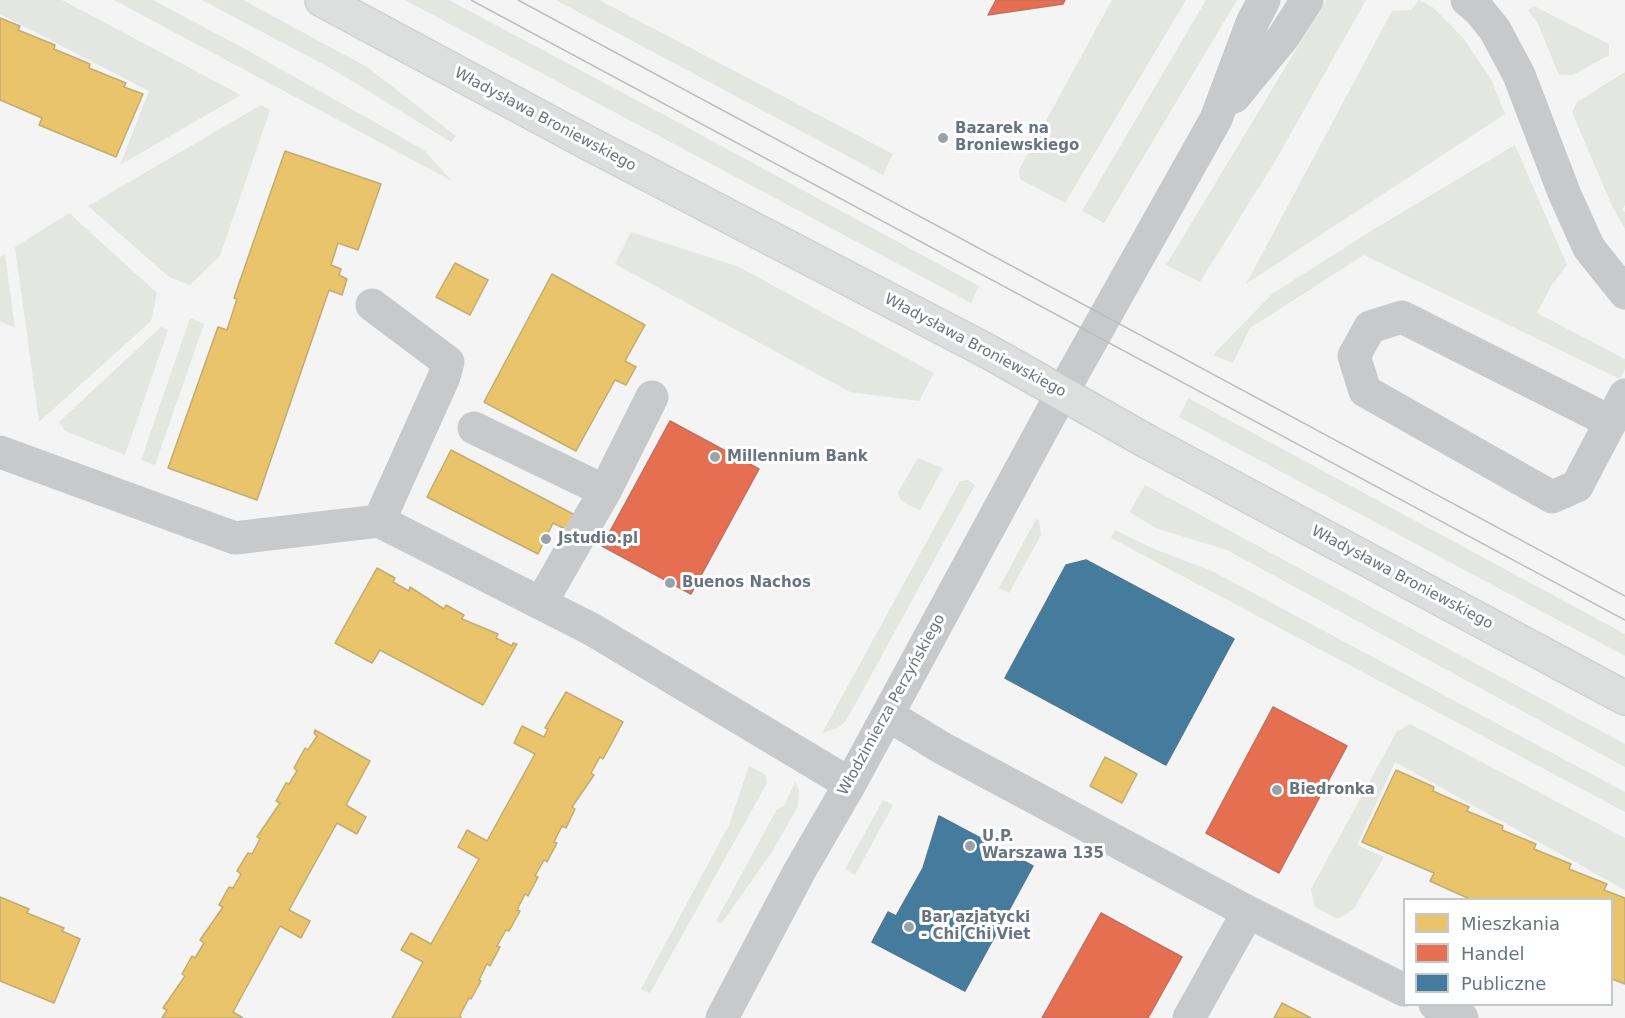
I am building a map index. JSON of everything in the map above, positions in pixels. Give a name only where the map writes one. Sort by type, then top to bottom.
[{"type":"main road","name":"Władysława Broniewskiego","points":[[322,0],[1062,393],[1148,442],[1625,698]]},
{"type":"street","points":[[1216,119],[1252,23],[1264,0]]},
{"type":"street","points":[[1216,119],[1284,36],[1307,0]]},
{"type":"street","points":[[1467,0],[1479,10],[1495,30],[1519,75],[1565,195],[1589,248],[1625,293]]},
{"type":"street","name":"Włodzimierza Perzyńskiego","points":[[722,1018],[799,872],[888,715],[1062,393],[1216,119]]},
{"type":"street","points":[[372,305],[448,362],[444,377],[380,521]]},
{"type":"street","points":[[1402,317],[1618,408],[1577,486],[1552,497],[1365,391],[1354,356],[1370,327],[1402,317]]},
{"type":"street","points":[[541,603],[605,491],[652,397]]},
{"type":"street","points":[[474,428],[605,491]]},
{"type":"street","points":[[0,452],[235,538],[380,521],[594,630],[850,784]]},
{"type":"street","points":[[888,715],[942,748],[1248,912],[1403,990]]},
{"type":"street","points":[[1189,1018],[1248,912]]},
{"type":"street","points":[[1437,1006],[1462,1018]]},
{"type":"shaded area","points":[[0,0],[62,0],[241,95],[120,165],[149,91],[0,14]]},
{"type":"shaded area","points":[[114,0],[153,0],[245,49],[424,150],[452,181]]},
{"type":"shaded area","points":[[202,0],[243,0],[367,67],[456,136],[451,142],[334,70]]},
{"type":"shaded area","points":[[405,0],[449,0],[670,118],[979,286],[971,303]]},
{"type":"shaded area","points":[[556,0],[599,0],[893,154],[883,175]]},
{"type":"shaded area","points":[[1112,0],[1186,0],[1065,203],[1020,179],[1019,170]]},
{"type":"shaded area","points":[[1206,0],[1237,0],[1104,223],[1082,211]]},
{"type":"shaded area","points":[[1326,0],[1366,0],[1277,158],[1200,282],[1166,265]]},
{"type":"shaded area","points":[[1419,0],[1434,8],[1464,39],[1491,79],[1505,114],[1246,284],[1392,11],[1411,10]]},
{"type":"shaded area","points":[[1534,6],[1609,44],[1609,55],[1573,75],[1559,75],[1538,24],[1528,10]]},
{"type":"shaded area","points":[[1625,72],[1625,205],[1622,210],[1625,212],[1625,229],[1612,206],[1572,112],[1577,102]]},
{"type":"shaded area","points":[[261,105],[270,110],[220,256],[190,285],[169,277],[88,206]]},
{"type":"shaded area","points":[[1515,145],[1567,265],[1551,286],[1537,313],[1625,359],[1625,369],[1620,379],[1364,255],[1250,328],[1233,363],[1213,355],[1272,294],[1371,231]]},
{"type":"shaded area","points":[[69,213],[157,293],[151,321],[39,422],[15,247]]},
{"type":"shaded area","points":[[631,232],[739,267],[934,373],[919,401],[850,392],[615,264]]},
{"type":"shaded area","points":[[5,254],[15,328],[0,321],[0,257]]},
{"type":"shaded area","points":[[190,318],[204,324],[155,465],[141,460]]},
{"type":"shaded area","points":[[161,327],[168,330],[125,455],[65,431],[59,422]]},
{"type":"shaded area","points":[[1188,398],[1625,634],[1625,656],[1179,417]]},
{"type":"shaded area","points":[[918,458],[943,468],[920,510],[906,504],[900,499],[898,492]]},
{"type":"shaded area","points":[[968,480],[975,485],[846,721],[838,728],[822,733],[960,481]]},
{"type":"shaded area","points":[[1145,485],[1625,744],[1625,767],[1227,550],[1155,528],[1130,512]]},
{"type":"shaded area","points":[[1036,519],[1039,520],[1041,535],[1009,593],[999,588]]},
{"type":"shaded area","points":[[1115,530],[1154,549],[1212,571],[1625,792],[1625,812],[1111,538]]},
{"type":"shaded area","points":[[1410,724],[1625,838],[1625,890],[1395,762],[1357,845],[1384,857],[1353,910],[1338,919],[1315,907],[1311,889],[1397,731]]},
{"type":"shaded area","points":[[749,766],[766,775],[767,783],[650,993],[641,989],[729,825]]},
{"type":"shaded area","points":[[795,782],[799,790],[798,806],[772,852],[721,924],[716,921],[777,809],[784,806]]},
{"type":"shaded area","points":[[883,800],[893,805],[855,875],[845,869]]},
{"type":"building: Mieszkania","points":[[0,18],[20,26],[18,30],[55,45],[54,49],[90,64],[89,68],[126,83],[124,87],[143,94],[116,157],[39,125],[42,118],[0,100]]},
{"type":"building: Mieszkania","points":[[285,151],[381,184],[358,250],[338,243],[331,265],[341,269],[339,275],[347,279],[342,295],[329,290],[257,500],[168,468],[218,327],[227,330],[237,299],[234,298]]},
{"type":"building: Mieszkania","points":[[455,263],[488,280],[470,315],[436,297]]},
{"type":"building: Mieszkania","points":[[552,274],[645,325],[625,361],[636,367],[626,385],[615,380],[576,451],[484,402]]},
{"type":"building: Mieszkania","points":[[451,450],[575,515],[567,530],[553,523],[538,554],[427,497]]},
{"type":"building: Mieszkania","points":[[377,568],[395,578],[393,582],[409,591],[410,587],[444,609],[446,605],[464,615],[462,619],[498,634],[496,638],[512,646],[513,643],[517,644],[483,705],[380,650],[372,663],[335,643]]},
{"type":"building: Mieszkania","points":[[566,692],[623,722],[603,759],[600,757],[591,773],[594,775],[572,807],[575,809],[566,828],[562,826],[554,842],[557,843],[547,862],[544,860],[535,876],[538,877],[528,896],[525,894],[517,910],[520,911],[497,946],[500,947],[490,966],[487,964],[479,980],[481,981],[460,1015],[461,1018],[392,1018],[423,962],[401,950],[411,933],[431,944],[479,859],[458,847],[467,830],[487,841],[535,754],[514,743],[522,726],[544,737],[548,729],[545,728]]},
{"type":"building: Mieszkania","points":[[315,730],[370,761],[346,805],[366,817],[357,834],[337,823],[289,910],[310,921],[301,938],[280,926],[233,1012],[243,1018],[162,1018],[167,1010],[163,1008],[185,976],[182,974],[192,956],[195,958],[204,943],[200,940],[223,907],[219,905],[229,887],[233,888],[241,874],[237,871],[248,853],[252,854],[260,839],[257,837],[280,803],[276,801],[286,783],[289,784],[297,771],[294,768],[305,748],[308,750],[317,736],[314,733]]},
{"type":"building: Mieszkania","points":[[1105,757],[1137,774],[1122,803],[1090,786]]},
{"type":"building: Mieszkania","points":[[1396,770],[1434,787],[1433,791],[1469,807],[1467,811],[1503,826],[1502,830],[1536,844],[1534,849],[1571,864],[1569,869],[1607,884],[1604,890],[1625,898],[1625,984],[1613,979],[1613,898],[1468,898],[1430,881],[1434,873],[1362,842]]},
{"type":"building: Mieszkania","points":[[0,897],[29,909],[27,913],[64,928],[62,931],[80,939],[54,1003],[0,981]]},
{"type":"building: Mieszkania","points":[[1282,1003],[1311,1018],[1274,1018]]},
{"type":"building: Handel","points":[[996,0],[1065,0],[1063,4],[988,15]]},
{"type":"building: Handel","points":[[670,421],[759,469],[691,594],[602,546]]},
{"type":"building: Handel","name":"Biedronka","points":[[1273,707],[1347,746],[1279,873],[1206,833]]},
{"type":"building: Handel","points":[[1101,913],[1182,957],[1148,1018],[1042,1018]]},
{"type":"building: Publiczne","points":[[1086,560],[1234,639],[1166,765],[1005,678],[1066,565]]},
{"type":"building: Publiczne","points":[[939,816],[1033,866],[965,991],[872,942],[888,912],[896,916],[923,868]]},
{"type":"tram line","points":[[471,0],[1625,620]]},
{"type":"tram line","points":[[518,0],[1625,596]]},
{"type":"place","name":"Bazarek na Broniewskiego","points":[[943,138]]},
{"type":"place","name":"Millennium Bank","points":[[715,457]]},
{"type":"place","name":"Jstudio.pl","points":[[546,539]]},
{"type":"place","name":"Buenos Nachos","points":[[670,583]]},
{"type":"place","name":"Biedronka","points":[[1277,790]]},
{"type":"place","name":"U.P. Warszawa 135","points":[[970,846]]},
{"type":"place","name":"Bar azjatycki - Chi Chi Viet","points":[[909,927]]}]
